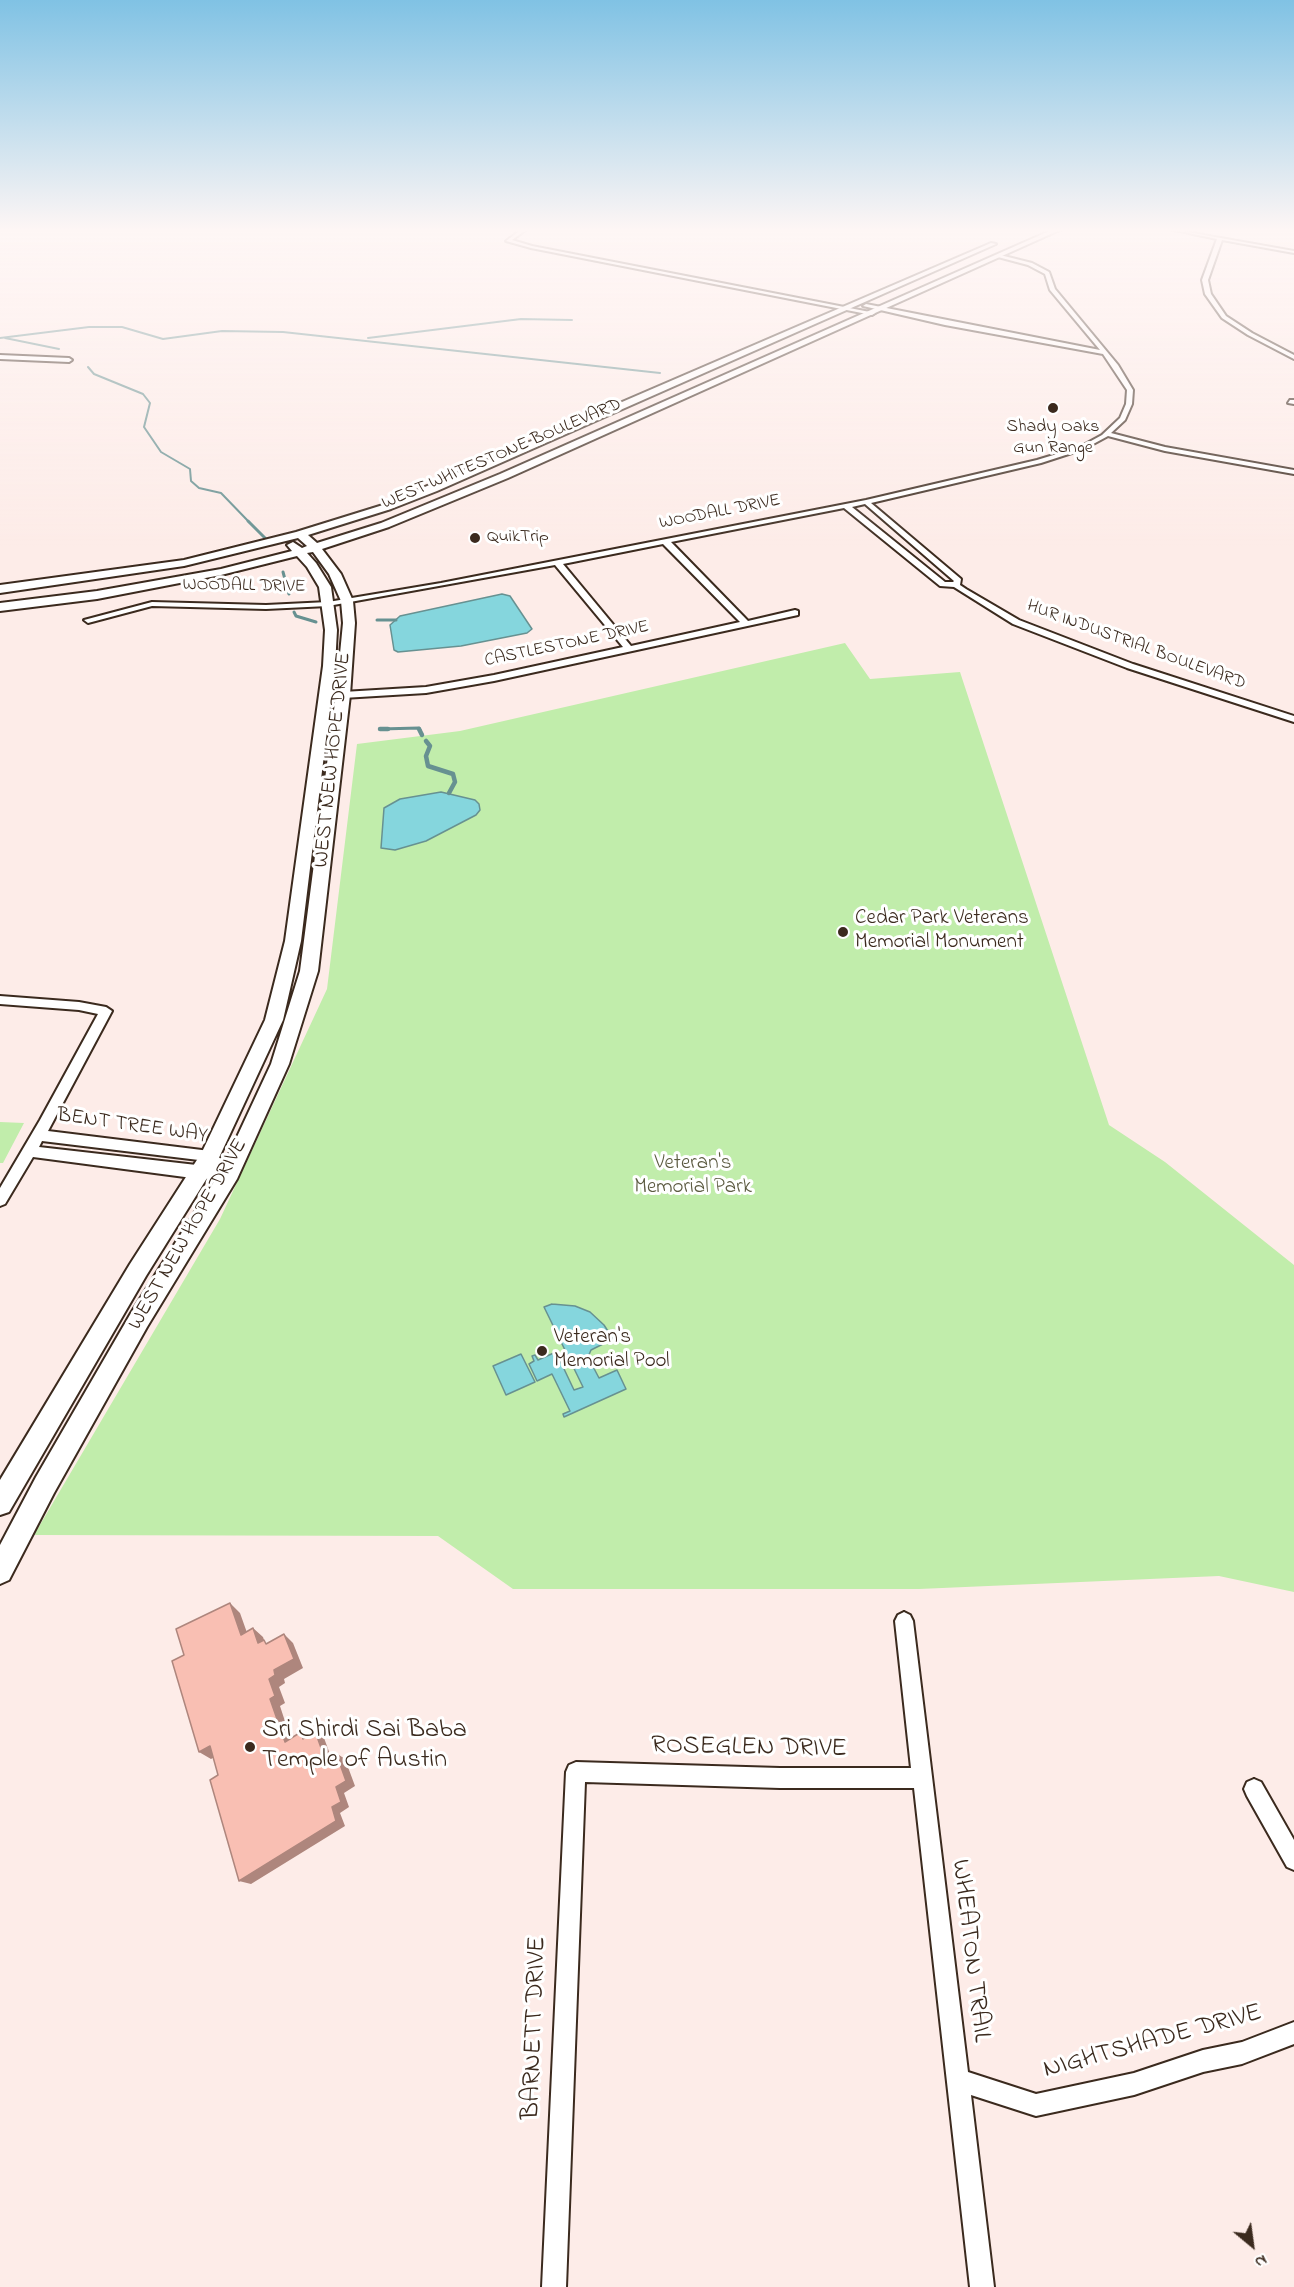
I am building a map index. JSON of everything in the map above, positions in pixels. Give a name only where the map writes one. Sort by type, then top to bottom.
[{"type":"main road","name":"WEST WHITESTONE BOULEVARD","points":[[0,589],[184,563],[286,538],[387,507],[783,336]]},
{"type":"main road","name":"WEST WHITESTONE BOULEVARD","points":[[0,607],[136,589],[221,572],[300,552],[385,525],[446,501],[820,336]]},
{"type":"main road","points":[[599,415],[624,423]]},
{"type":"main road","name":"WEST NEW HOPE DRIVE","points":[[0,1571],[45,1485],[139,1320],[230,1173],[280,1064],[309,971],[343,695],[349,623],[347,600],[335,574],[315,547],[300,534]]},
{"type":"main road","name":"WEST NEW HOPE DRIVE","points":[[0,1503],[138,1270],[205,1165],[274,1020],[288,966],[329,666],[331,630],[328,604],[320,576],[286,538]]},
{"type":"street","points":[[1011,336],[1105,353]]},
{"type":"street","name":"WOODALL DRIVE","points":[[88,620],[152,604],[266,607],[328,604],[441,585],[866,502],[1063,455],[1082,448],[1107,434],[1123,419],[1129,404],[1130,390],[1115,365],[1090,336]]},
{"type":"street","points":[[1253,336],[1294,357]]},
{"type":"street","points":[[0,357],[69,360]]},
{"type":"street","points":[[1107,434],[1165,449],[1294,472]]},
{"type":"street","name":"HUR INDUSTRIAL BOULEVARD","points":[[866,502],[958,581],[956,585],[983,604],[1016,622],[1130,666],[1294,719]]},
{"type":"street","points":[[846,506],[943,584],[956,585]]},
{"type":"street","points":[[665,541],[746,624]]},
{"type":"street","points":[[557,562],[629,649]]},
{"type":"street","name":"CASTLESTONE DRIVE","points":[[343,695],[426,690],[795,613]]},
{"type":"street","points":[[0,1000],[79,1006],[106,1011],[39,1135],[0,1200]]},
{"type":"street","name":"BENT TREE WAY","points":[[39,1135],[205,1165],[230,1173]]},
{"type":"street","name":"BENT TREE WAY","points":[[30,1151],[205,1165],[230,1173]]},
{"type":"street","name":"WHEATON TRAIL","points":[[904,1621],[982,2287]]},
{"type":"street","name":"ROSEGLEN DRIVE","points":[[576,1772],[780,1778],[921,1778]]},
{"type":"street","name":"BARNETT DRIVE","points":[[554,2287],[576,1772]]},
{"type":"street","points":[[1254,1789],[1294,1860]]},
{"type":"street","name":"NIGHTSHADE DRIVE","points":[[958,2080],[1036,2105],[1134,2084],[1203,2061],[1242,2053],[1294,2033]]},
{"type":"green space","name":"Veteran's Memorial Park","points":[[845,643],[870,679],[960,672],[1109,1125],[1165,1162],[1294,1265],[1294,1592],[1219,1576],[919,1589],[513,1589],[438,1536],[34,1535],[220,1219],[327,989],[357,744],[460,731]]},
{"type":"green space","points":[[0,1122],[24,1123],[3,1163],[0,1163]]},
{"type":"water","points":[[502,594],[510,596],[532,629],[527,633],[461,646],[398,652],[394,650],[390,625],[400,616]]},
{"type":"water","points":[[441,792],[475,800],[480,810],[476,815],[426,841],[395,850],[381,848],[384,808],[400,799]]},
{"type":"water","points":[[552,1304],[575,1306],[590,1312],[604,1325],[613,1339],[591,1350],[588,1357],[599,1378],[617,1370],[626,1389],[564,1417],[563,1414],[570,1411],[552,1374],[537,1381],[529,1364],[534,1361],[532,1356],[535,1355],[538,1360],[556,1352],[574,1390],[583,1387],[544,1307]]},
{"type":"water","points":[[521,1354],[535,1382],[506,1395],[493,1366]]},
{"type":"building","name":"Sri Shirdi Sai Baba Temple of Austin","points":[[230,1603],[241,1635],[253,1628],[258,1643],[264,1640],[266,1644],[284,1634],[294,1659],[274,1670],[275,1675],[269,1679],[275,1696],[270,1699],[285,1742],[301,1732],[303,1739],[315,1731],[325,1759],[336,1753],[346,1781],[336,1787],[341,1802],[332,1807],[336,1821],[239,1881],[210,1780],[218,1775],[210,1746],[199,1752],[172,1661],[184,1655],[176,1629]]},
{"type":"waterway","points":[[0,338],[18,336]]},
{"type":"waterway","points":[[152,336],[163,339],[187,336]]},
{"type":"waterway","points":[[317,336],[660,373]]},
{"type":"waterway","points":[[368,338],[386,336]]},
{"type":"waterway","points":[[5,338],[59,349]]},
{"type":"waterway","points":[[88,367],[94,374],[143,394],[150,403],[144,427],[161,452],[190,469],[191,481],[199,488],[221,493],[250,523]]},
{"type":"waterway","points":[[250,523],[265,538]]},
{"type":"waterway","points":[[283,572],[289,594]]},
{"type":"waterway","points":[[294,612],[296,616],[316,622]]},
{"type":"waterway","points":[[377,620],[396,620]]},
{"type":"waterway","points":[[388,729],[380,729],[419,728],[420,730]]},
{"type":"waterway","points":[[419,729],[422,735]]},
{"type":"waterway","points":[[426,741],[430,746],[426,756],[428,766],[453,774],[455,782],[449,793]]},
{"type":"place","name":"Shady Oaks Gun Range","points":[[1053,408]]},
{"type":"place","name":"QuikTrip","points":[[475,538]]},
{"type":"place","name":"Cedar Park Veterans Memorial Monument","points":[[843,932]]},
{"type":"place","name":"Veteran's Memorial Pool","points":[[542,1351]]},
{"type":"place","name":"Sri Shirdi Sai Baba Temple of Austin","points":[[250,1747]]}]
